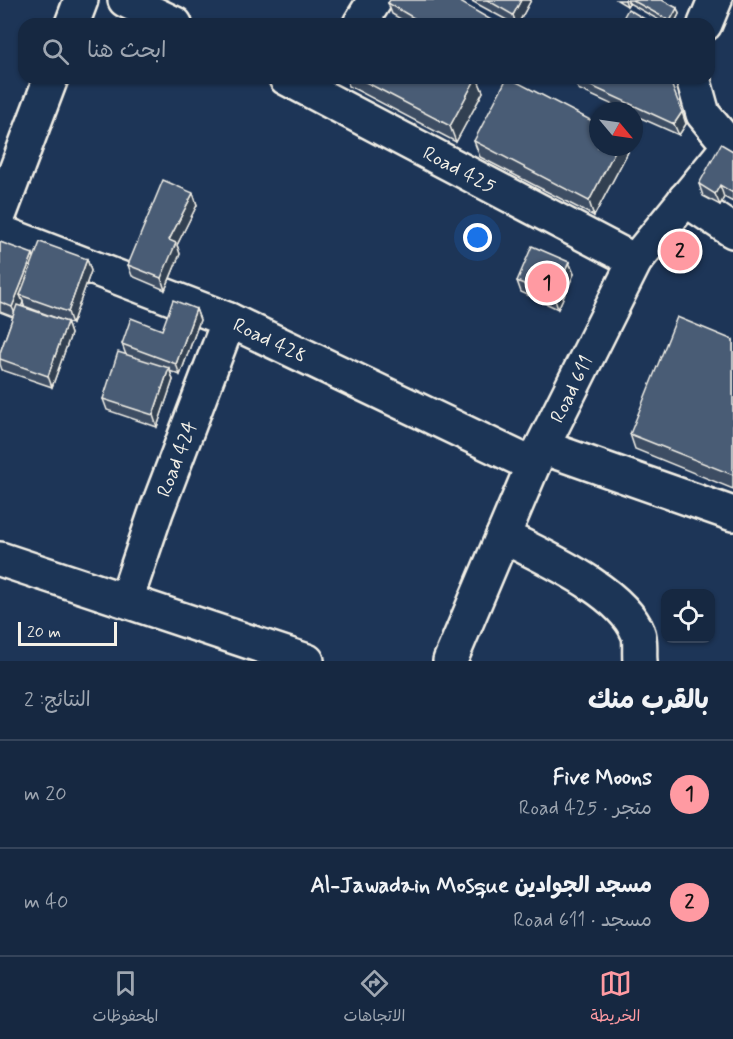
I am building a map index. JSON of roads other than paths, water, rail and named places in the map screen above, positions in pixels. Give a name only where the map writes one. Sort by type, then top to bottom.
[{"type":"street","points":[[74,18],[81,0]]},
{"type":"street","points":[[125,0],[162,18]]},
{"type":"street","points":[[364,18],[375,0]]},
{"type":"street","points":[[708,18],[715,0]]},
{"type":"street","points":[[0,213],[49,84]]},
{"type":"street","points":[[695,84],[703,114],[731,146]]},
{"type":"street","name":"Road 425","points":[[322,86],[635,261]]},
{"type":"street","name":"Road 611","points":[[450,661],[537,456],[635,261],[731,146]]},
{"type":"street","points":[[685,199],[733,231]]},
{"type":"street","name":"Road 428","points":[[0,232],[229,320],[537,456],[733,514]]},
{"type":"street","name":"Road 424","points":[[126,600],[156,512],[229,320]]},
{"type":"street","points":[[503,536],[581,577],[616,601],[639,633],[640,661]]},
{"type":"street","points":[[0,559],[307,661]]},
{"type":"place","name":"مسجد الجوادين Al-Jawadain Mosque","points":[[680,251]]},
{"type":"place","name":"Five Moons","points":[[547,283]]}]
